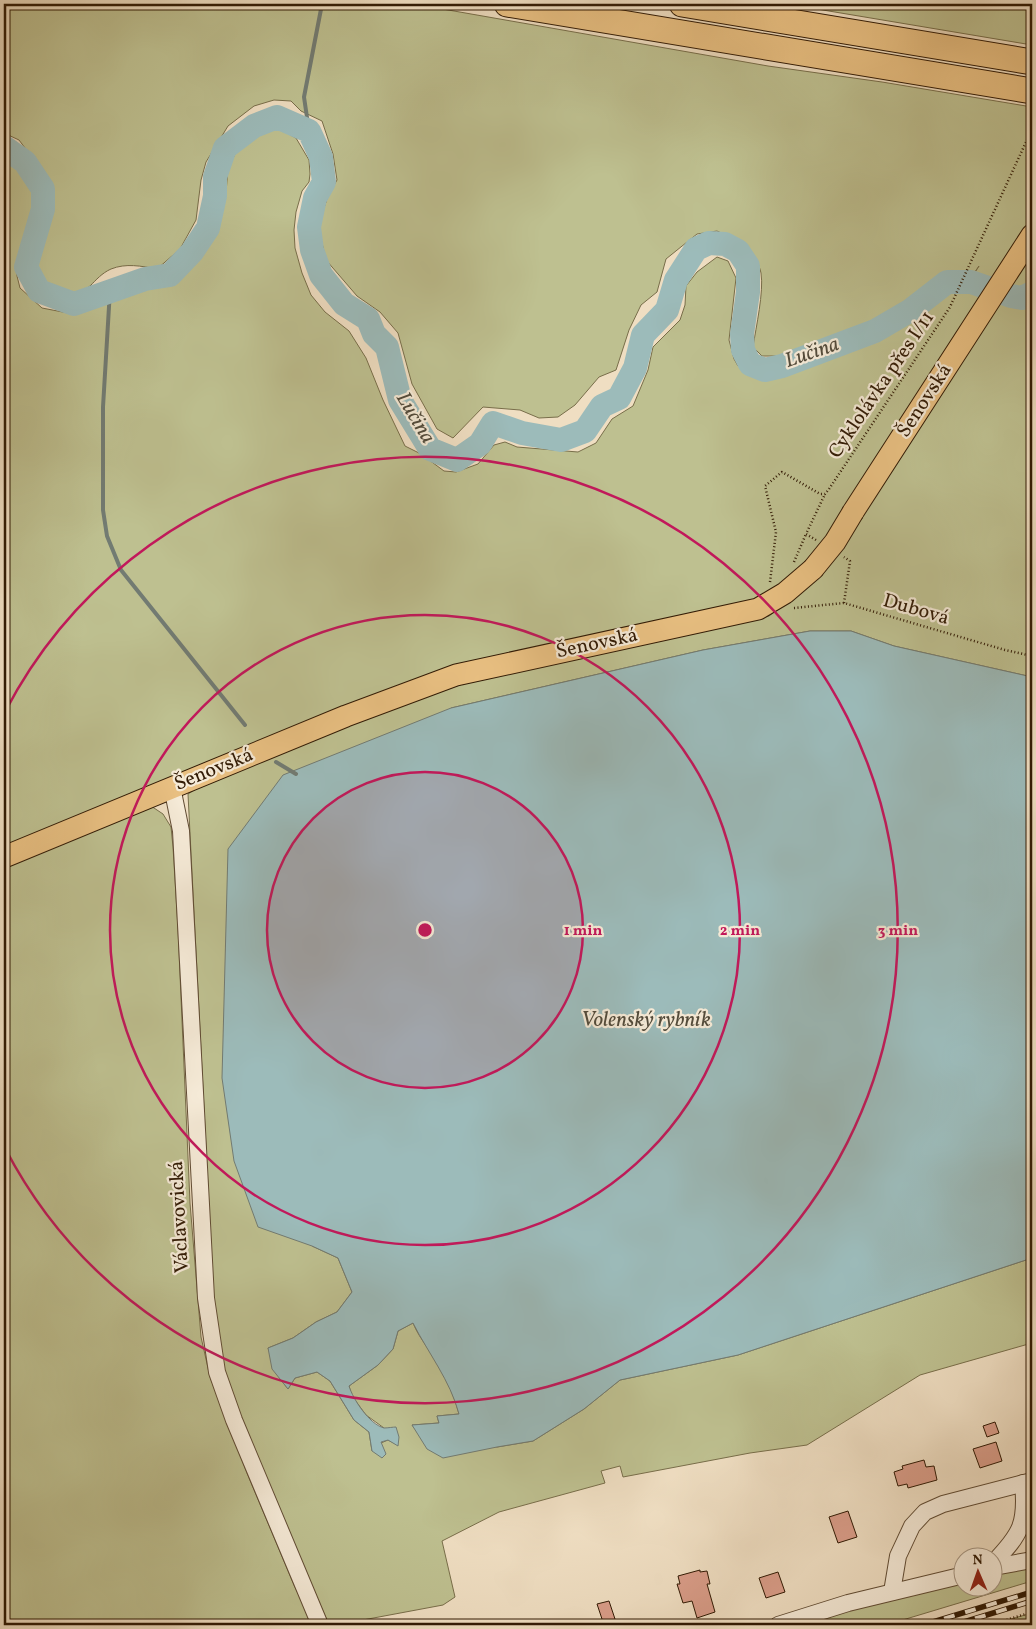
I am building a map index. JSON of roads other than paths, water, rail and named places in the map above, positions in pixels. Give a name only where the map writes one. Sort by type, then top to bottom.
[{"type":"highway","points":[[507,4],[1032,91]]},
{"type":"highway","points":[[682,4],[1032,62]]},
{"type":"main road","name":"Šenovská","points":[[4,857],[379,703],[456,675],[580,647],[738,615],[758,609],[785,593],[806,574],[835,542],[1032,235]]},
{"type":"street","name":"Václavovická","points":[[172,788],[181,831],[206,1298],[218,1372],[234,1420],[320,1625]]},
{"type":"street","points":[[892,1592],[898,1556],[912,1526],[925,1512],[943,1504],[1028,1482],[1024,1518],[1018,1533],[1004,1552]]},
{"type":"street","points":[[1004,1565],[1032,1560]]},
{"type":"street","points":[[778,1625],[848,1603],[954,1576]]},
{"type":"water","name":"Volenský rybník","points":[[810,631],[851,631],[894,646],[1032,677],[1032,1258],[738,1355],[620,1380],[584,1409],[533,1441],[443,1458],[427,1449],[412,1425],[439,1423],[437,1416],[459,1414],[444,1378],[413,1323],[398,1331],[393,1349],[378,1365],[349,1386],[358,1404],[373,1422],[384,1428],[396,1427],[399,1437],[398,1446],[388,1440],[381,1442],[386,1454],[382,1458],[372,1451],[369,1432],[354,1420],[330,1381],[317,1372],[295,1378],[288,1389],[272,1369],[268,1348],[293,1338],[316,1322],[337,1312],[352,1292],[338,1258],[312,1246],[258,1227],[234,1161],[222,1078],[228,849],[283,775],[451,708],[703,650]]},
{"type":"waterway","points":[[309,131],[304,97],[322,4]]},
{"type":"waterway","name":"Lučina","points":[[4,147],[25,162],[43,189],[43,209],[26,267],[39,291],[74,304],[145,279],[170,275],[192,252],[208,228],[215,196],[215,177],[225,148],[254,126],[277,117],[309,131],[321,157],[324,182],[315,198],[309,227],[312,250],[321,275],[344,304],[368,319],[374,334],[387,347],[400,400],[430,449],[457,460],[480,444],[493,423],[522,433],[561,440],[585,431],[602,406],[619,398],[635,368],[643,335],[667,310],[676,280],[696,249],[709,243],[725,244],[738,251],[748,266],[748,292],[742,334],[743,350],[750,364],[765,370],[782,366],[875,331],[911,310],[947,282],[971,282],[1022,298],[1032,293]]},
{"type":"waterway","points":[[110,290],[103,407],[103,510],[107,536],[121,570],[245,725]]},
{"type":"waterway","points":[[276,762],[296,774]]},
{"type":"railway","points":[[923,1625],[1032,1592]]},
{"type":"railway","points":[[954,1625],[1032,1601]]}]
